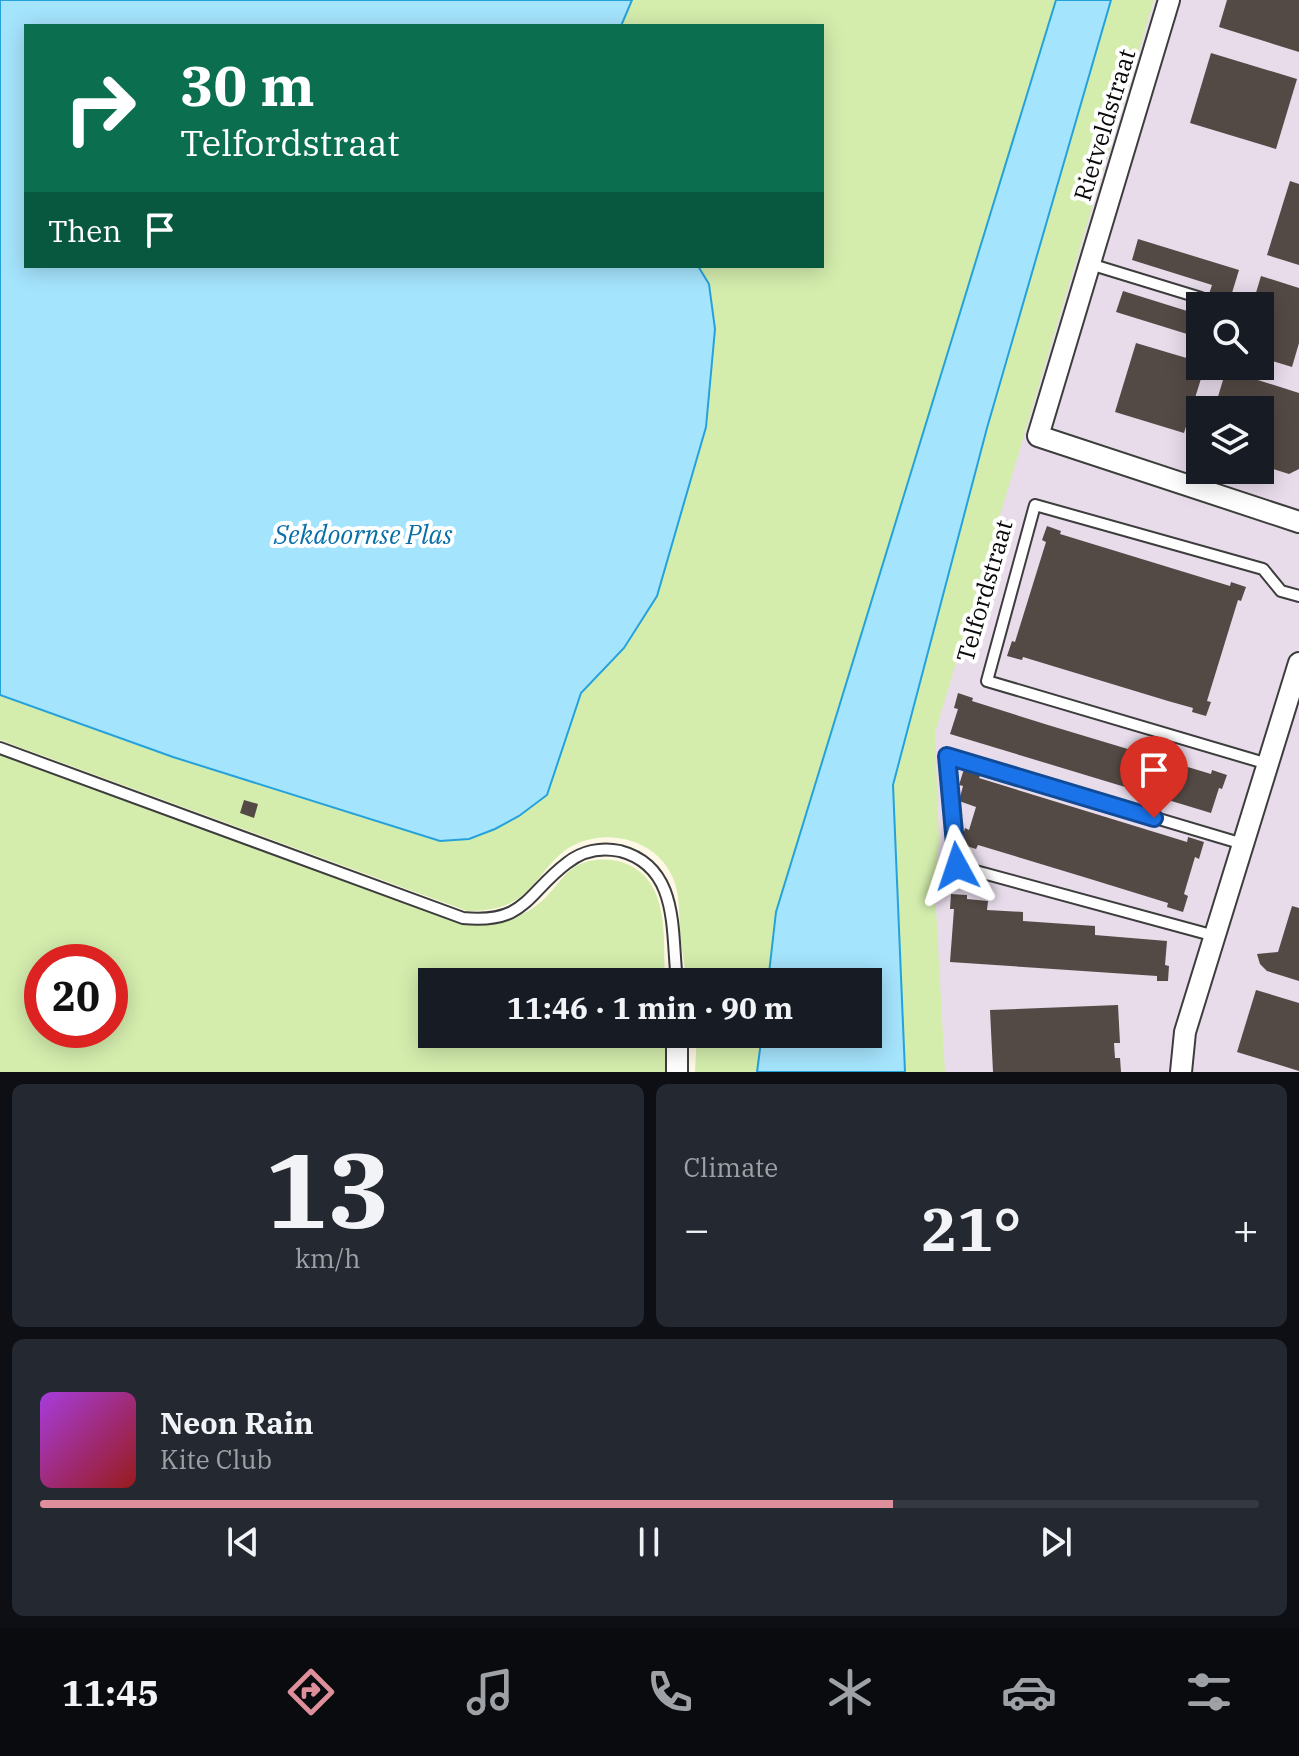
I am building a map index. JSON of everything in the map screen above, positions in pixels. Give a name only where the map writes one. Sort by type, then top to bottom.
[{"type":"street","name":"Rietveldstraat","points":[[1169,0],[1038,436],[1299,522]]},
{"type":"street","points":[[1181,1072],[1185,1032],[1299,663]]},
{"type":"street","points":[[677,1048],[677,1072]]},
{"type":"lane","points":[[1090,264],[1186,293]]},
{"type":"lane","name":"Telfordstraat","points":[[1268,764],[987,681],[1035,505],[1263,569],[1281,591],[1299,596]]},
{"type":"lane","points":[[0,748],[463,918],[494,918],[517,909],[568,862],[581,855],[609,849],[625,853],[651,867],[667,892],[675,968]]},
{"type":"lane","points":[[1215,936],[957,866],[947,756],[1243,844]]},
{"type":"shaded area","points":[[1141,0],[1299,0],[1299,1072],[921,1072],[906,784]]},
{"type":"green space","points":[[632,0],[1056,0],[776,912],[770,968],[685,968],[673,878],[654,853],[626,840],[611,837],[581,842],[560,854],[513,902],[494,909],[467,911],[0,740],[0,695],[240,778],[469,839],[519,816],[568,729],[582,693],[624,648],[657,596],[706,427],[715,329],[709,284],[699,268],[824,268],[824,24],[622,24]]},
{"type":"green space","points":[[1111,0],[1154,0],[935,733],[939,841],[935,891],[945,1072],[905,1072],[893,785],[987,428]]},
{"type":"green space","points":[[0,755],[467,925],[499,923],[529,911],[564,876],[581,864],[608,860],[635,868],[648,880],[656,894],[661,911],[664,968],[418,968],[418,1048],[670,1048],[669,1072],[0,1072]]},
{"type":"green space","points":[[696,1048],[760,1048],[757,1072],[695,1072]]},
{"type":"water","name":"Sekdoornse Plas","points":[[0,0],[632,0],[622,24],[24,24],[24,268],[699,268],[709,284],[715,329],[706,427],[657,596],[624,648],[581,693],[547,795],[495,829],[469,839],[440,841],[173,757],[0,695]]},
{"type":"water","points":[[1056,0],[1111,0],[987,428],[893,785],[905,1072],[757,1072],[760,1048],[882,1048],[882,968],[770,968],[776,912]]},
{"type":"building","points":[[1227,0],[1299,0],[1299,52],[1219,27]]},
{"type":"building","points":[[1211,53],[1297,79],[1276,149],[1190,123]]},
{"type":"building","points":[[1290,181],[1299,184],[1299,265],[1267,255]]},
{"type":"building","points":[[1138,239],[1239,270],[1232,292],[1210,292],[1212,285],[1132,260]]},
{"type":"building","points":[[1261,276],[1299,288],[1299,343],[1292,367],[1274,361],[1274,292],[1256,292]]},
{"type":"building","points":[[1123,291],[1186,311],[1186,334],[1116,312]]},
{"type":"building","points":[[1136,343],[1186,358],[1186,380],[1201,380],[1196,396],[1186,396],[1184,433],[1115,412]]},
{"type":"building","points":[[1223,380],[1258,380],[1299,393],[1299,469],[1289,474],[1274,469],[1274,396],[1218,396]]},
{"type":"building","points":[[1047,526],[1061,531],[1060,534],[1230,586],[1231,582],[1246,587],[1241,601],[1238,600],[1207,701],[1211,702],[1206,716],[1192,712],[1193,708],[1023,657],[1022,660],[1007,656],[1012,641],[1015,642],[1046,542],[1042,540]]},
{"type":"building","points":[[958,693],[973,698],[972,701],[1048,725],[1211,774],[1212,770],[1227,775],[1211,813],[950,734],[958,709],[954,708]]},
{"type":"building","points":[[964,769],[981,774],[979,778],[1187,842],[1188,837],[1204,842],[1199,859],[1195,857],[1184,894],[1188,896],[1183,912],[1167,907],[1168,903],[1087,878],[978,845],[976,849],[960,844],[965,828],[969,830],[976,807],[959,801],[963,786],[959,785]]},
{"type":"building","points":[[244,800],[258,804],[254,818],[240,813]]},
{"type":"building","points":[[951,894],[988,901],[987,910],[1023,912],[1023,921],[1095,926],[1095,935],[1167,941],[1165,965],[1169,966],[1168,981],[1157,981],[1157,976],[950,962],[954,909],[950,909]]},
{"type":"building","points":[[1292,906],[1299,908],[1299,981],[1267,971],[1260,964],[1257,954],[1278,952]]},
{"type":"building","points":[[1256,990],[1299,1003],[1299,1071],[1237,1052]]},
{"type":"building","points":[[1118,1005],[1120,1043],[1114,1043],[1115,1058],[1120,1058],[1121,1072],[993,1072],[990,1010]]},
{"type":"route","points":[[957,866],[947,756],[1154,818]]}]
